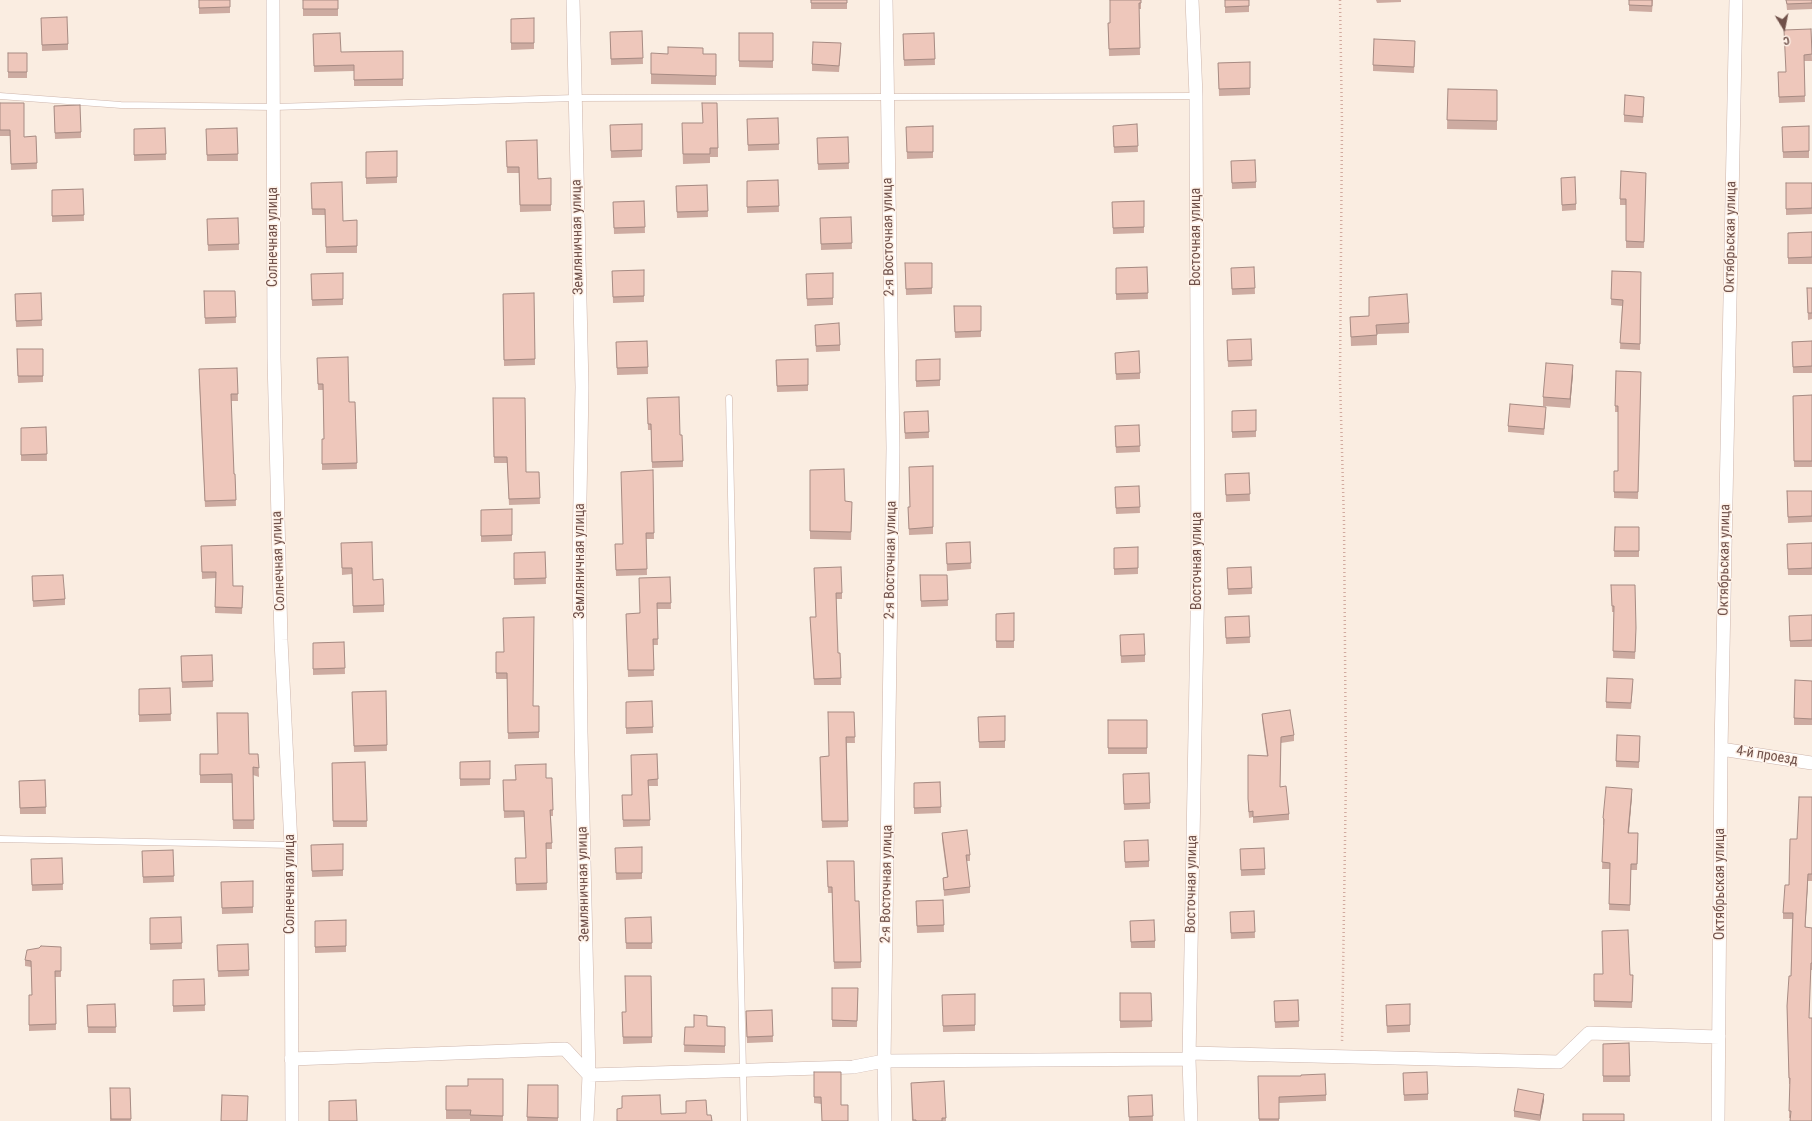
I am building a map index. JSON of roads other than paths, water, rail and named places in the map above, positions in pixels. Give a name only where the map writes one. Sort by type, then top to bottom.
[{"type":"street","name":"Солнечная улица","points":[[273,0],[274,358],[282,640],[291,845],[292,1121]]},
{"type":"street","name":"Земляничная улица","points":[[573,0],[582,387],[579,553],[581,732],[589,1075],[587,1121]]},
{"type":"street","name":"2-я Восточная улица","points":[[885,1121],[884,1061],[893,448],[886,0]]},
{"type":"street","name":"Восточная улица","points":[[1190,1121],[1189,1056],[1198,568],[1196,96],[1192,0]]},
{"type":"street","name":"Октябрьская улица","points":[[1718,1121],[1721,749],[1736,0]]},
{"type":"street","name":"4-й проезд","points":[[1721,749],[1812,763]]},
{"type":"street","points":[[291,1059],[565,1049],[589,1075],[854,1067],[884,1061],[1189,1056],[1342,1057],[1559,1062],[1589,1034],[1719,1037]]},
{"type":"lane","points":[[0,96],[121,105],[274,107],[575,98],[1196,96]]},
{"type":"lane","points":[[729,398],[744,1121]]},
{"type":"lane","points":[[0,839],[291,845]]}]
